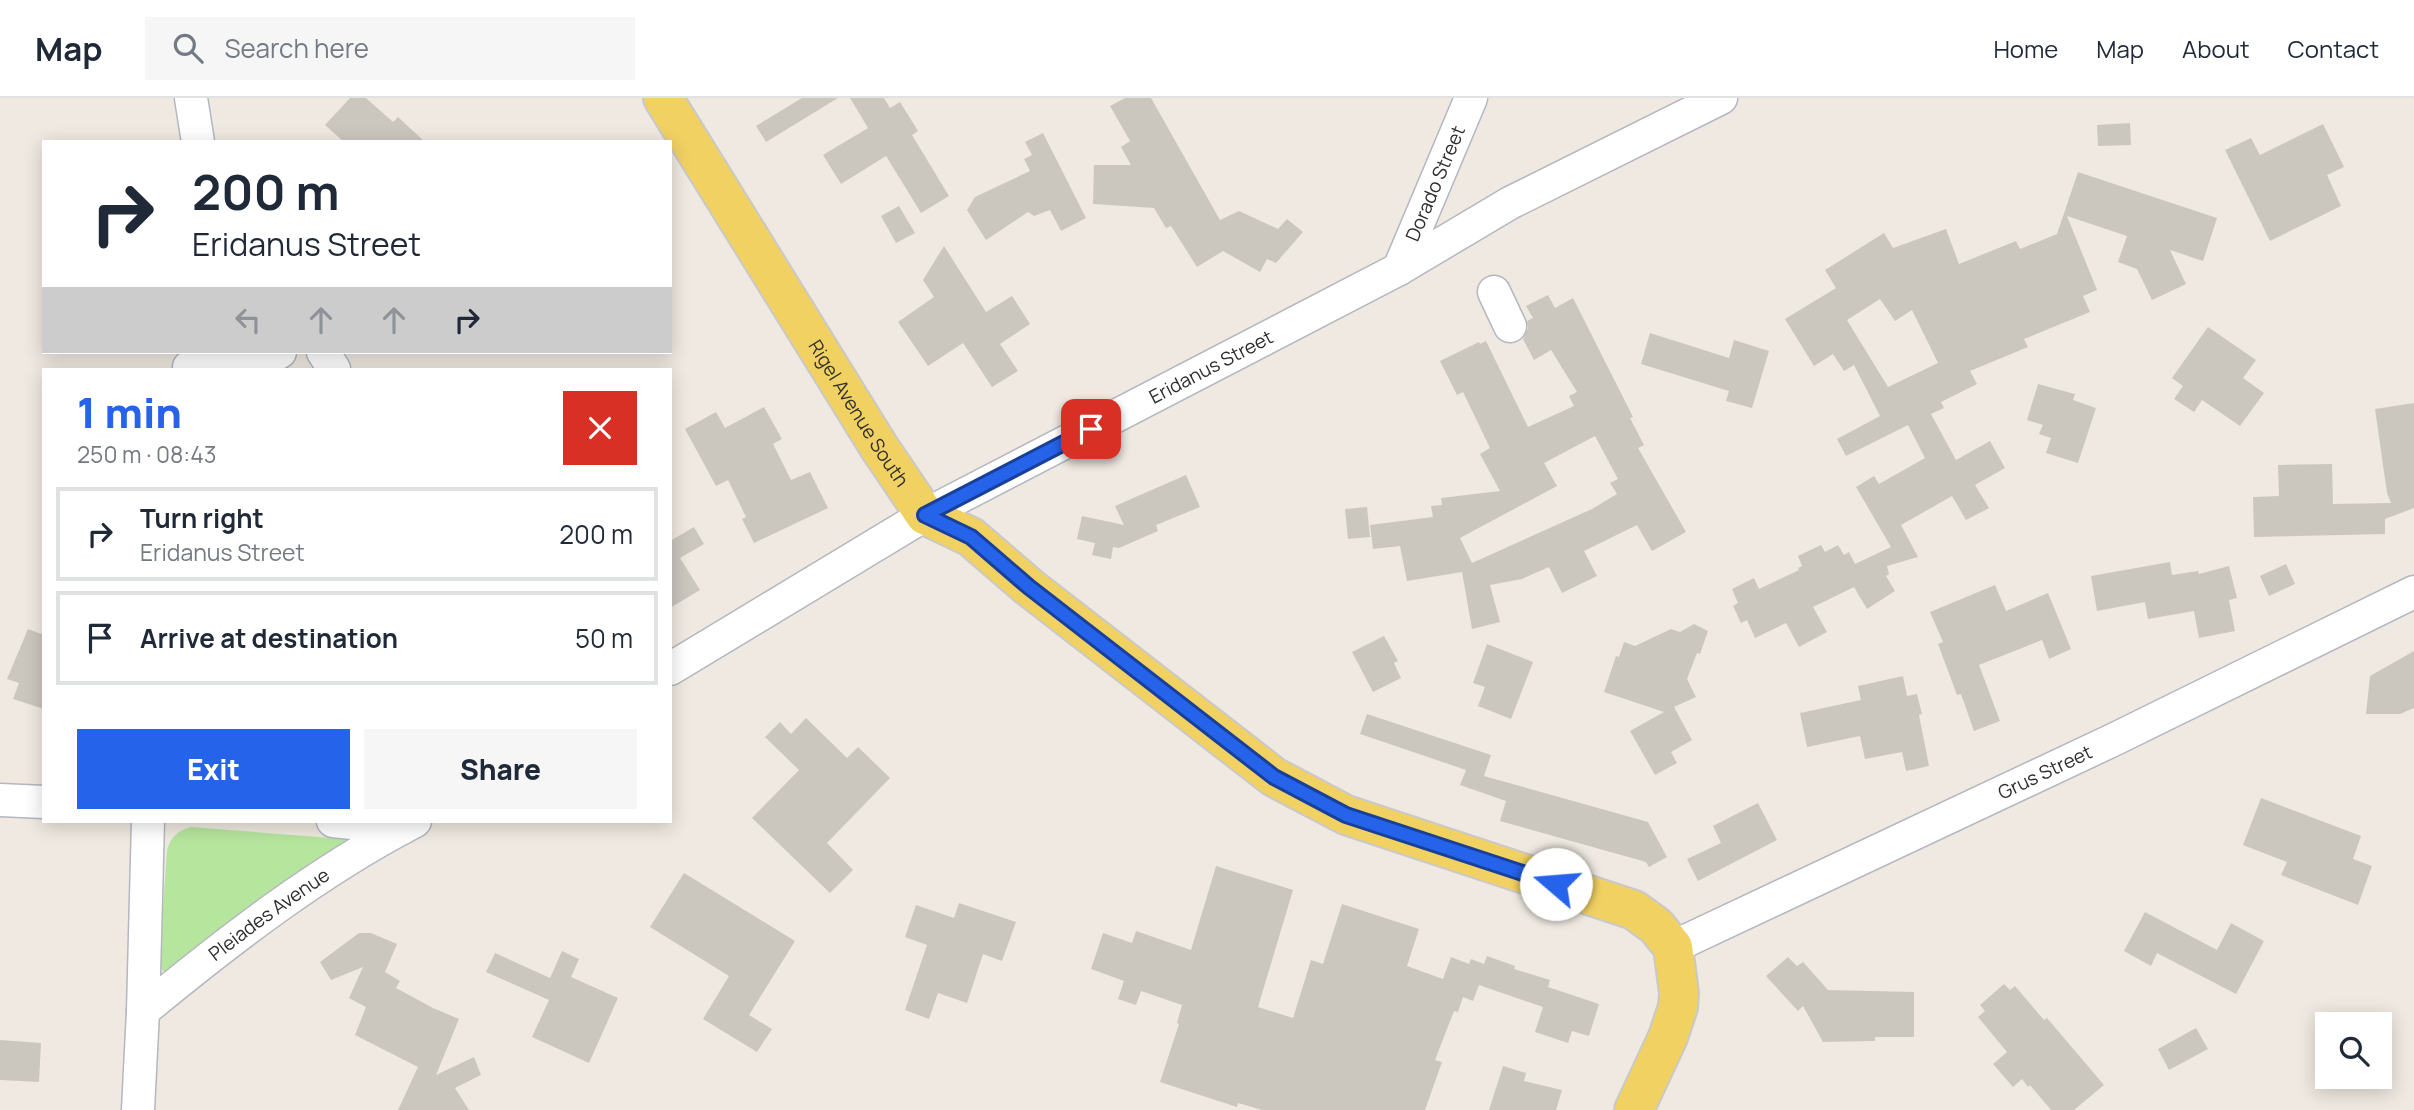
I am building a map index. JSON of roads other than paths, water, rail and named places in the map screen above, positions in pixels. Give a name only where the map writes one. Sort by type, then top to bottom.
[{"type":"main road","name":"Rigel Avenue South","points":[[663,98],[879,447],[925,515]]},
{"type":"main road","points":[[925,515],[971,537],[1029,587],[1274,777],[1346,815],[1634,910],[1656,926],[1673,947],[1678,980],[1678,1007],[1668,1037],[1634,1110]]},
{"type":"street","points":[[191,98],[198,140]]},
{"type":"street","name":"Dorado Street","points":[[1399,269],[1471,98]]},
{"type":"street","name":"Eridanus Street","points":[[672,668],[925,515],[1399,269],[1510,203],[1721,98]]},
{"type":"street","points":[[1494,292],[1510,326]]},
{"type":"street","points":[[189,367],[250,366],[277,354]]},
{"type":"street","name":"Grus Street","points":[[1673,947],[2115,739],[2414,592]]},
{"type":"street","points":[[0,800],[42,802]]},
{"type":"street","points":[[138,1110],[148,823]]},
{"type":"street","points":[[383,823],[408,824]]},
{"type":"street","name":"Pleiades Avenue","points":[[143,1011],[223,945],[332,870],[408,824]]}]
